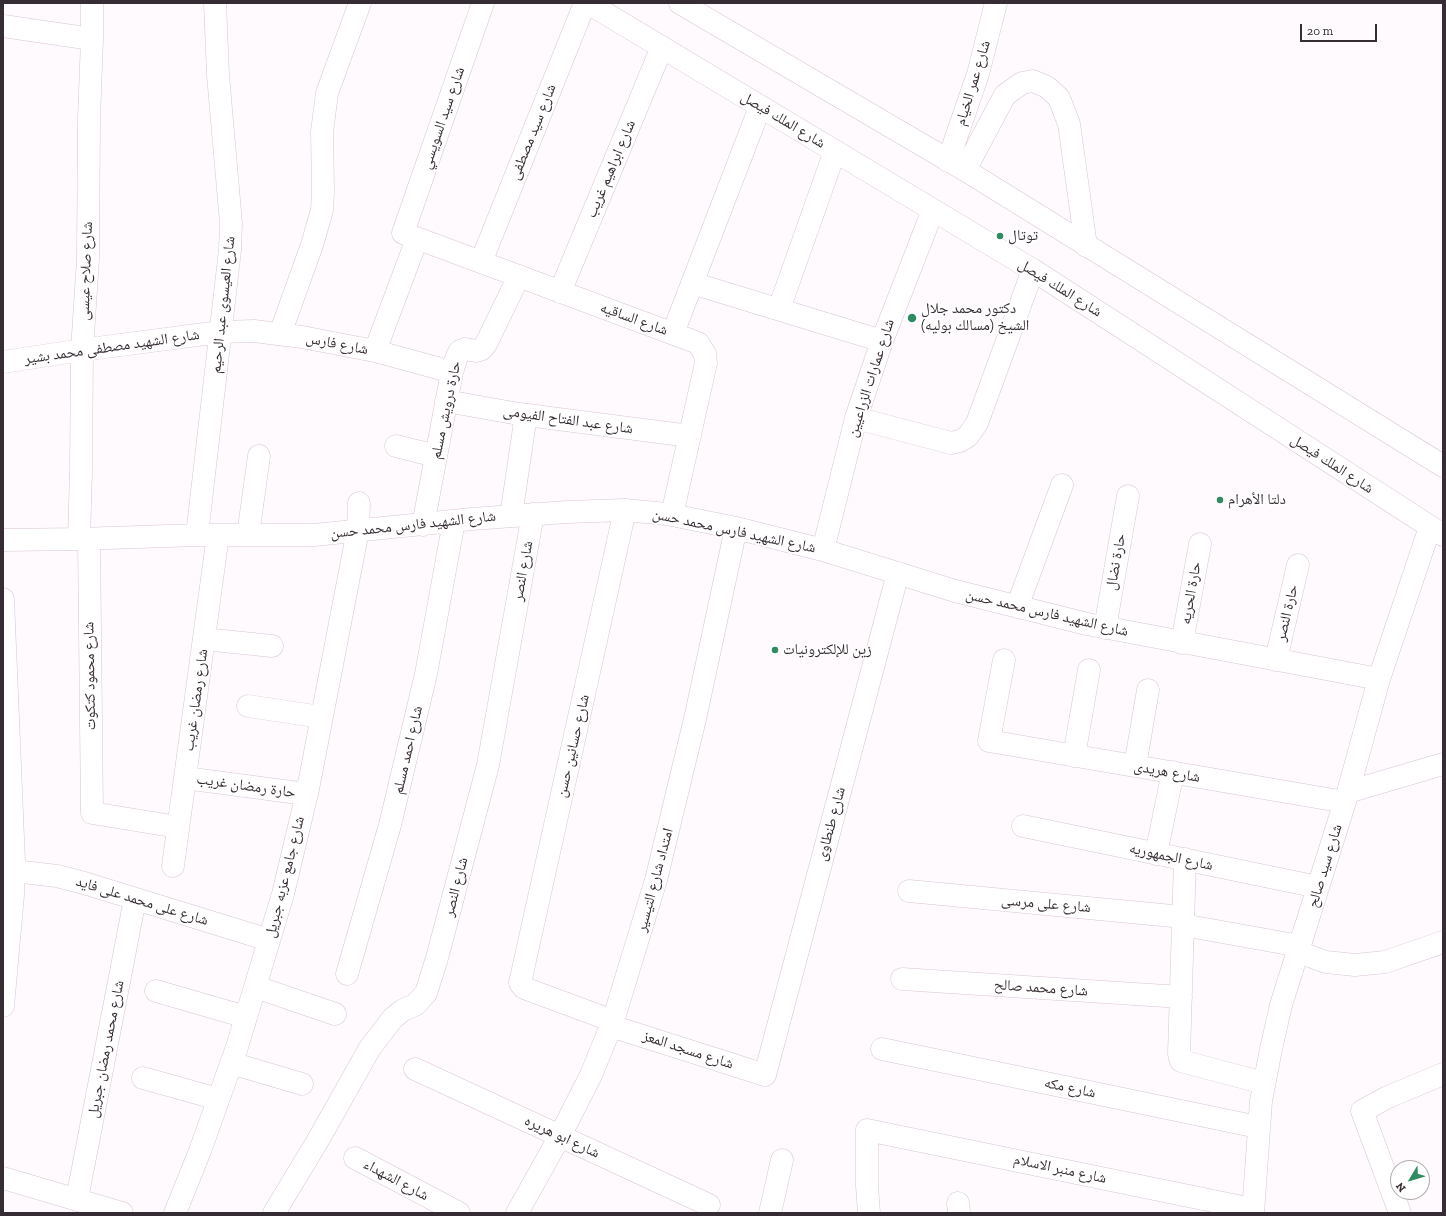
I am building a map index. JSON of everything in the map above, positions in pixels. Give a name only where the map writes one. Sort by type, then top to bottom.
[{"type":"street","name":"شارع صلاح عيسى","points":[[84,539],[81,471],[82,350],[88,259],[92,3]]},
{"type":"street","name":"شارع العيسوى عبد الرحيم","points":[[208,535],[220,332],[230,250],[231,223],[219,82],[215,3]]},
{"type":"street","points":[[280,334],[312,245],[322,210],[322,132],[327,93],[360,3]]},
{"type":"street","name":"شارع سيد السويسي","points":[[375,351],[483,3]]},
{"type":"street","name":"شارع الملك فيصل","points":[[586,3],[1033,270],[1436,531]]},
{"type":"street","name":"شارع سيد مصطفى","points":[[481,262],[586,3]]},
{"type":"street","name":"شارع عمر الخيام","points":[[956,166],[996,3]]},
{"type":"street","points":[[687,5],[956,166],[1443,466]]},
{"type":"street","points":[[3,26],[92,39]]},
{"type":"street","name":"شارع ابراهيم غريب","points":[[560,292],[662,47]]},
{"type":"street","points":[[956,166],[1005,95],[1022,83],[1033,81],[1047,87],[1059,98],[1069,124],[1086,246]]},
{"type":"street","points":[[673,333],[760,107]]},
{"type":"street","points":[[779,309],[835,152]]},
{"type":"street","name":"شارع عمارات الزراعيين","points":[[823,550],[856,418],[882,341],[933,210]]},
{"type":"street","name":"شارع الساقيه","points":[[410,236],[698,343],[706,354],[706,363],[672,515]]},
{"type":"street","points":[[856,418],[951,443],[960,441],[968,436],[977,423],[1033,270]]},
{"type":"street","name":"حارة درويش مسلم","points":[[423,525],[452,372],[460,351],[465,350],[476,352],[482,349],[486,344],[519,276]]},
{"type":"street","points":[[692,282],[882,341]]},
{"type":"street","name":"شارع فارس","points":[[220,332],[254,331],[302,337],[375,351],[452,372]]},
{"type":"street","name":"شارع الشهيد مصطفى محمد بشير","points":[[3,362],[220,332]]},
{"type":"street","name":"شارع عبد الفتاح الفيومى","points":[[446,401],[526,415],[690,436]]},
{"type":"street","points":[[511,516],[526,415]]},
{"type":"street","points":[[396,446],[436,456]]},
{"type":"street","points":[[248,535],[259,456]]},
{"type":"street","points":[[1017,607],[1062,485]]},
{"type":"street","name":"حارة نضال","points":[[1105,628],[1128,496]]},
{"type":"street","name":"شارع جامع عزبه جبريل","points":[[175,1213],[200,1151],[231,1063],[256,987],[283,894],[306,794],[358,530],[359,502]]},
{"type":"street","name":"شارع الشهيد فارس محمد حسن","points":[[3,540],[208,535],[314,535],[533,514],[625,510],[672,515],[736,528],[823,550],[955,591],[1105,628],[1380,679]]},
{"type":"street","name":"شارع حسانين حسن","points":[[520,982],[625,510]]},
{"type":"street","name":"شارع النصر","points":[[274,1213],[317,1142],[370,1048],[393,1018],[403,1010],[415,1006],[426,992],[437,958],[488,765],[533,514]]},
{"type":"street","name":"شارع احمد مسلم","points":[[347,974],[390,826],[426,674],[454,521]]},
{"type":"street","name":"امتداد شارع التيسير","points":[[517,1213],[560,1136],[591,1075],[612,1024],[656,880],[696,719],[736,528]]},
{"type":"street","name":"شارع سيد صالح","points":[[1252,1211],[1258,1127],[1264,1083],[1281,1005],[1347,797],[1380,679],[1436,531]]},
{"type":"street","name":"شارع رمضان غريب","points":[[173,866],[204,639],[208,535]]},
{"type":"street","name":"شارع محمود كتكوت","points":[[84,539],[92,813],[178,828]]},
{"type":"street","name":"حارة الحريه","points":[[1182,643],[1200,544]]},
{"type":"street","name":"حارة النصر","points":[[1276,660],[1298,565]]},
{"type":"street","name":"شارع طنطاوى","points":[[765,1075],[898,573]]},
{"type":"street","points":[[3,609],[8,834],[14,871],[7,923],[3,999]]},
{"type":"street","points":[[204,639],[272,646]]},
{"type":"street","name":"شارع هريدى","points":[[1004,660],[989,741],[1173,772],[1347,797]]},
{"type":"street","points":[[1074,756],[1089,670]]},
{"type":"street","points":[[1135,766],[1148,690]]},
{"type":"street","points":[[248,706],[321,717]]},
{"type":"street","points":[[1347,797],[1443,764]]},
{"type":"street","points":[[1156,854],[1173,772]]},
{"type":"street","name":"حارة رمضان غريب","points":[[185,778],[306,794]]},
{"type":"street","name":"شارع الجمهوريه","points":[[1023,826],[1318,887]]},
{"type":"street","points":[[1185,860],[1179,1054],[1181,1061],[1264,1083]]},
{"type":"street","name":"شارع على محمد على فايد","points":[[14,871],[57,876],[84,883],[269,940]]},
{"type":"street","name":"شارع على مرسى","points":[[909,891],[1183,921],[1299,949],[1326,962],[1355,965],[1385,962],[1443,942]]},
{"type":"street","name":"شارع محمد رمضان جبريل","points":[[89,1206],[136,899]]},
{"type":"street","name":"شارع محمد صالح","points":[[902,979],[1181,997]]},
{"type":"street","name":"شارع مسجد المعز","points":[[520,982],[521,986],[524,988],[612,1024],[765,1075]]},
{"type":"street","points":[[256,987],[335,1014]]},
{"type":"street","points":[[156,991],[246,1017]]},
{"type":"street","name":"شارع مكه","points":[[882,1049],[1258,1127]]},
{"type":"street","points":[[231,1063],[302,1084]]},
{"type":"street","name":"شارع ابو هريره","points":[[415,1069],[709,1205]]},
{"type":"street","points":[[1400,1213],[1362,1110],[1388,1097],[1443,1074]]},
{"type":"street","points":[[143,1078],[218,1100]]},
{"type":"street","name":"شارع منبر الاسلام","points":[[869,1213],[867,1186],[867,1130],[1252,1211]]},
{"type":"street","name":"شارع الشهداء","points":[[355,1158],[460,1213]]},
{"type":"street","points":[[770,1213],[782,1160]]},
{"type":"street","points":[[3,1178],[89,1206],[122,1213]]},
{"type":"place","name":"توتال","points":[[1000,236]]},
{"type":"place","name":"دكتور محمد جلال الشيخ (مسالك بوليه)","points":[[912,318]]},
{"type":"place","name":"دلتا الأهرام","points":[[1220,500]]},
{"type":"place","name":"زين للإلكترونيات","points":[[775,650]]}]
